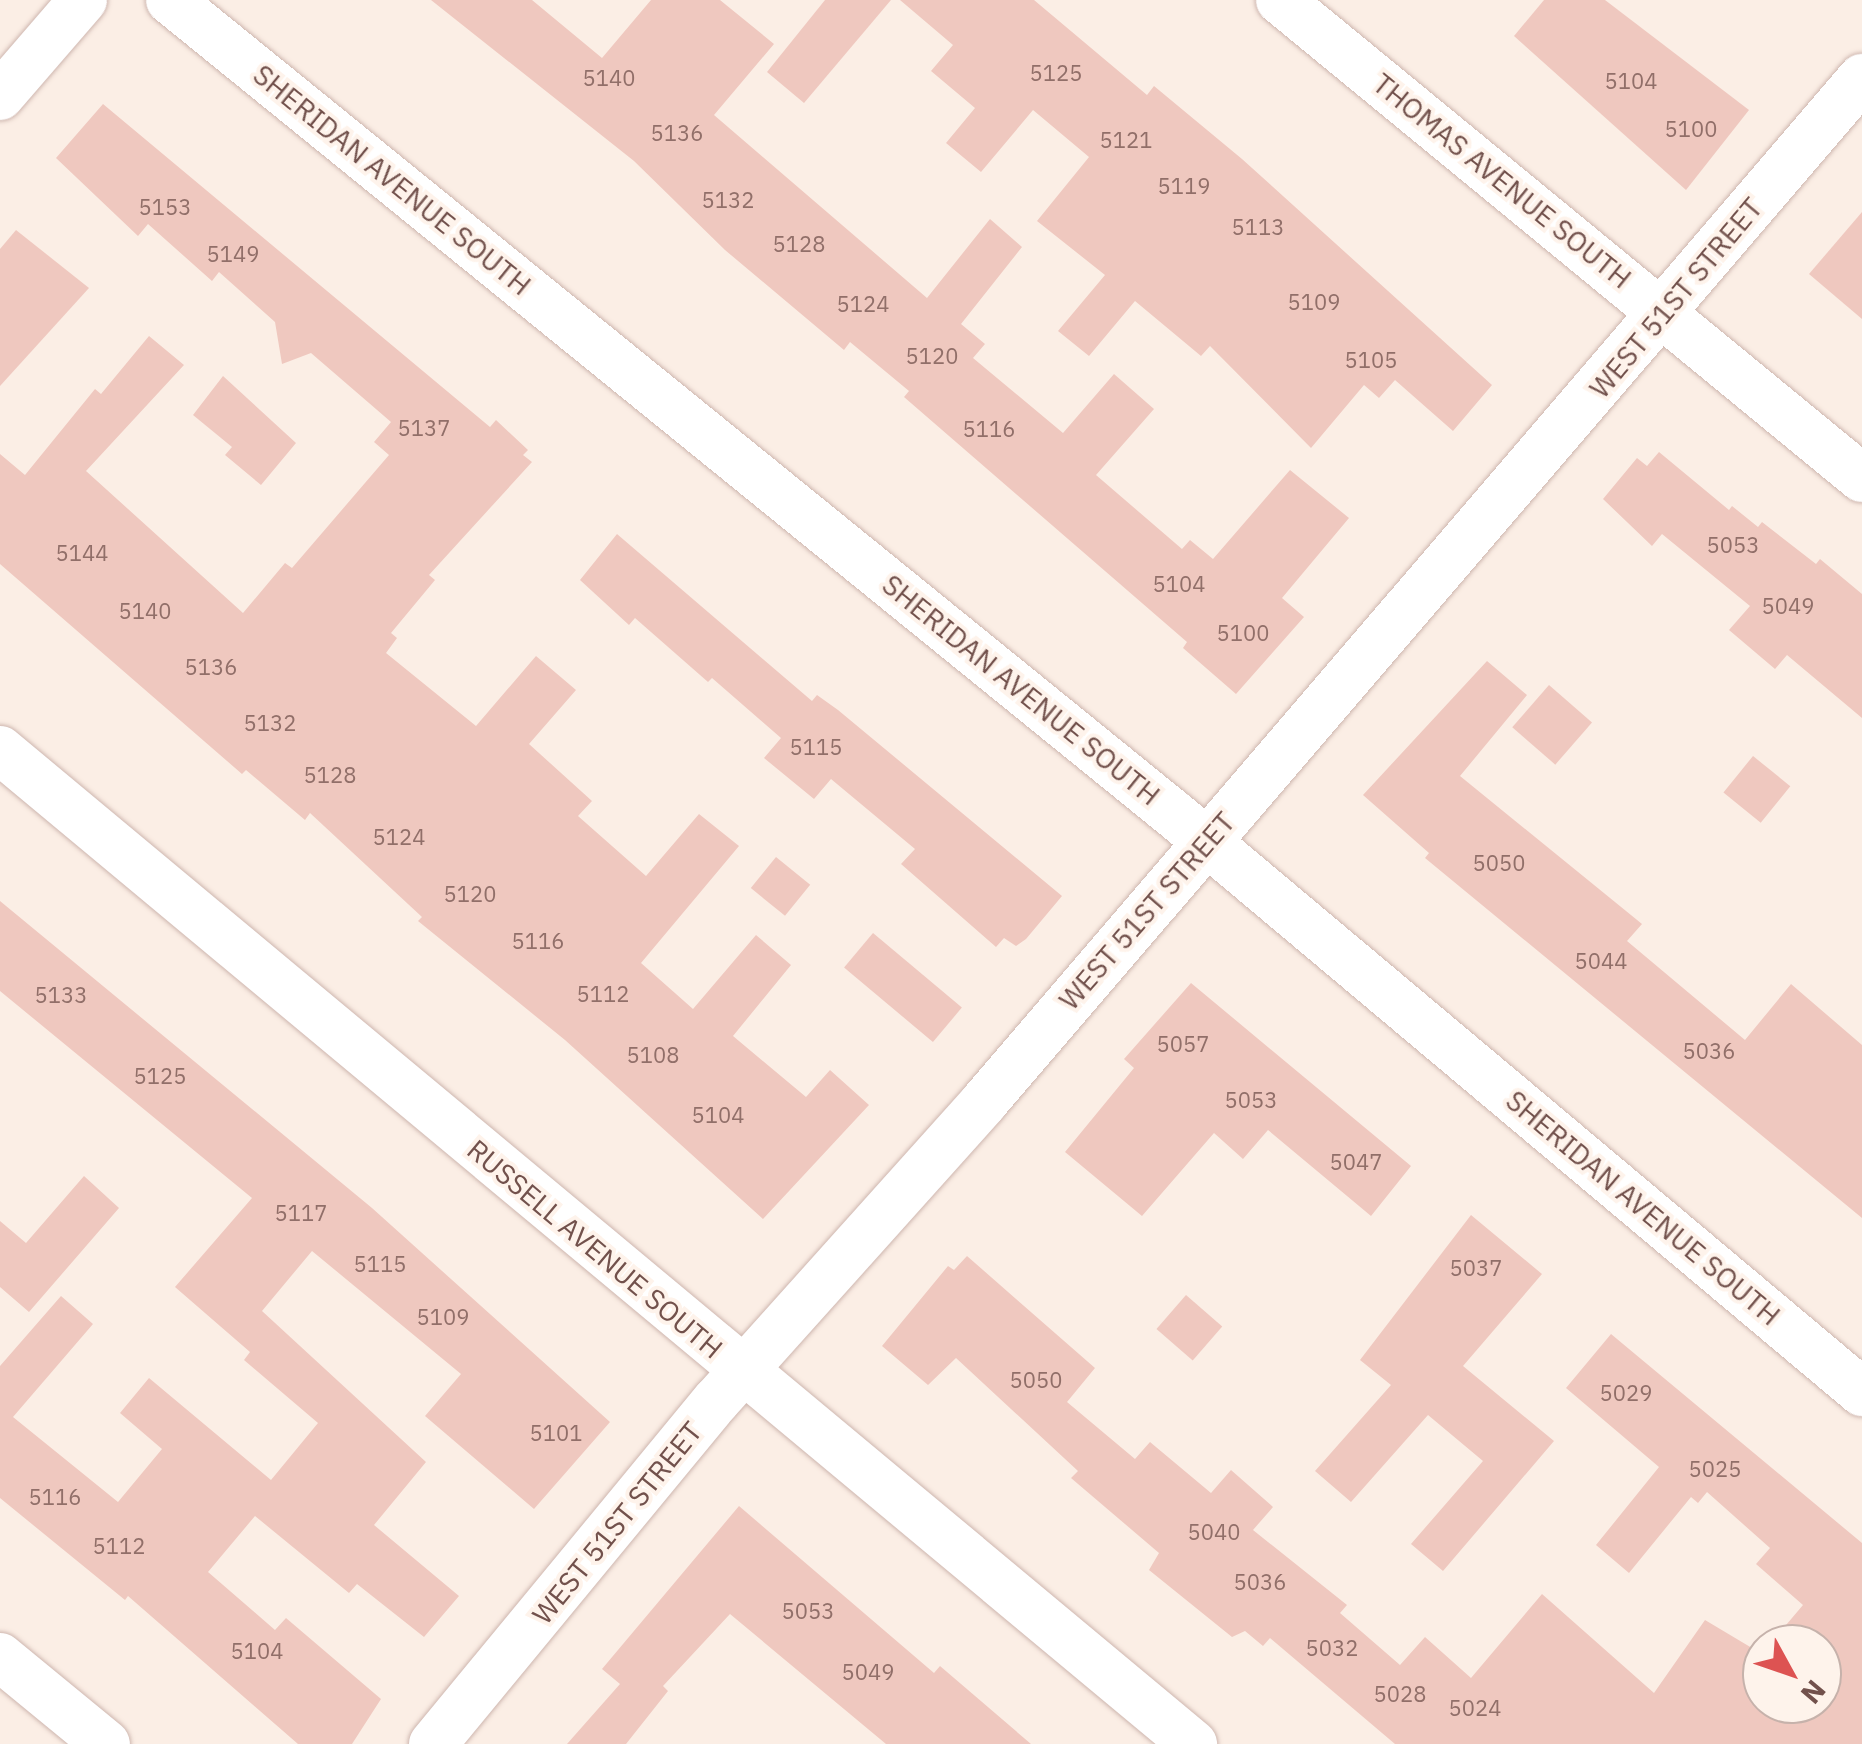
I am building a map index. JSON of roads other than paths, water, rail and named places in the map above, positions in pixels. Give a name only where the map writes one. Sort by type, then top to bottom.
[{"type":"street","points":[[0,96],[84,0]]},
{"type":"street","name":"SHERIDAN AVENUE SOUTH","points":[[170,0],[1204,840],[1862,1392]]},
{"type":"street","name":"THOMAS AVENUE SOUTH","points":[[1280,0],[1862,478]]},
{"type":"street","name":"WEST 51ST STREET","points":[[433,1744],[743,1371],[984,1102],[1204,840],[1664,313],[1862,78]]},
{"type":"street","name":"RUSSELL AVENUE SOUTH","points":[[0,750],[1193,1744]]},
{"type":"street","points":[[0,1657],[106,1744]]}]
